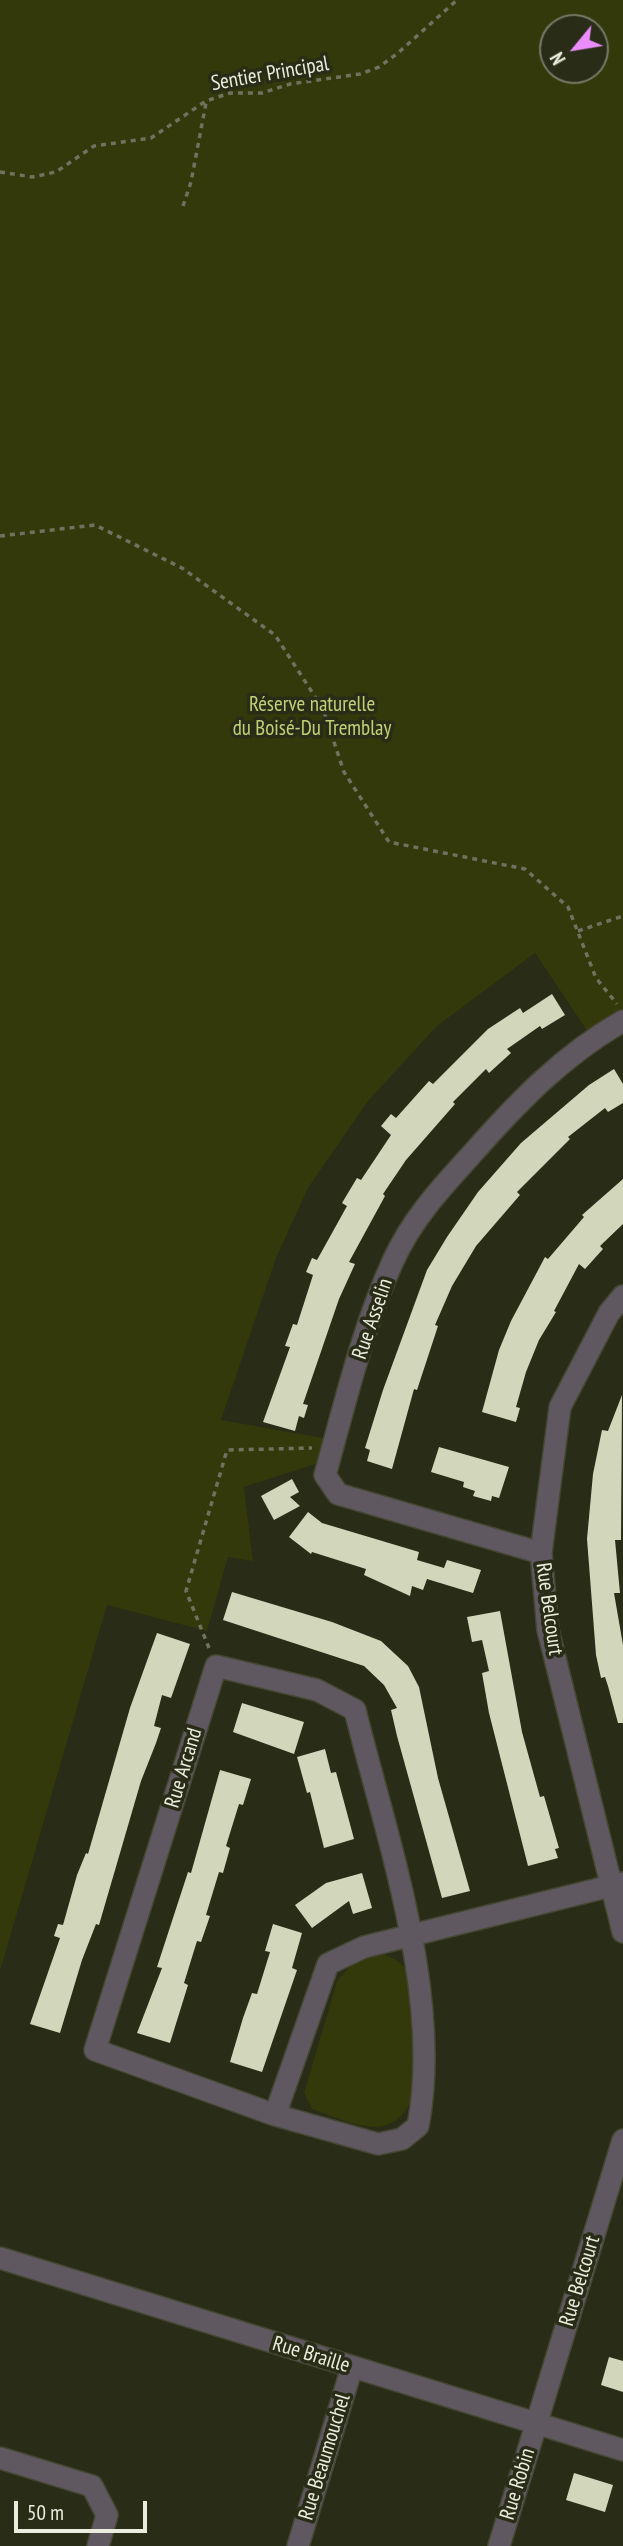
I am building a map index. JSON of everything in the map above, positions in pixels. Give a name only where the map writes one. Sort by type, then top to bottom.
[{"type":"street","name":"Rue Asselin","points":[[541,1553],[338,1494],[325,1475],[368,1328],[393,1261],[422,1210],[529,1090],[592,1038],[623,1021]]},
{"type":"street","name":"Rue Belcourt","points":[[623,1296],[609,1313],[560,1407],[541,1553],[548,1630],[617,1884],[623,1933]]},
{"type":"street","name":"Rue Arcand","points":[[216,1666],[317,1690],[355,1710],[411,1936],[424,2036],[422,2104],[418,2126],[402,2139],[378,2144],[275,2115],[95,2050],[216,1666]]},
{"type":"street","points":[[275,2115],[328,1964],[364,1947],[617,1884]]},
{"type":"street","name":"Rue Belcourt","points":[[537,2423],[623,2140]]},
{"type":"street","name":"Rue Braille","points":[[0,2258],[623,2450]]},
{"type":"street","name":"Rue Beaumouchel","points":[[298,2546],[352,2367]]},
{"type":"street","name":"Rue Robin","points":[[499,2546],[537,2423]]},
{"type":"street","points":[[0,2458],[92,2486],[107,2515],[98,2546]]},
{"type":"path","name":"Sentier Principal","points":[[0,172],[32,177],[56,172],[94,146],[151,138],[206,101],[230,93],[262,93],[302,82],[360,74],[379,66],[398,53],[457,0]]},
{"type":"path","points":[[183,205],[191,182],[206,101]]},
{"type":"path","points":[[0,536],[95,525],[182,568],[275,635],[323,709],[344,772],[388,842],[525,869],[568,906],[596,978],[623,1011]]},
{"type":"path","points":[[578,931],[617,915],[623,916]]},
{"type":"path","points":[[216,1666],[186,1591],[227,1450],[333,1447]]},
{"type":"green space","name":"Réserve naturelle du Boisé-Du Tremblay","points":[[0,0],[623,0],[623,1021],[592,1038],[535,953],[437,1026],[368,1101],[308,1188],[276,1258],[221,1420],[329,1439],[322,1462],[244,1487],[253,1561],[228,1557],[207,1631],[107,1605],[0,1971]]},
{"type":"green space","points":[[383,1954],[401,1963],[413,1998],[411,2101],[402,2115],[392,2123],[367,2126],[312,2109],[304,2093],[337,1981],[354,1962]]},
{"type":"building","points":[[552,994],[565,1015],[542,1029],[540,1026],[507,1049],[511,1053],[489,1073],[486,1069],[453,1102],[455,1104],[406,1160],[383,1194],[385,1196],[349,1262],[355,1264],[339,1299],[303,1404],[308,1405],[304,1418],[299,1416],[295,1431],[263,1422],[290,1347],[285,1346],[293,1324],[297,1325],[313,1275],[306,1272],[312,1258],[317,1260],[347,1206],[342,1203],[357,1178],[361,1180],[391,1135],[381,1126],[391,1114],[396,1118],[429,1081],[433,1084],[488,1029],[520,1008],[523,1013]]},
{"type":"building","points":[[614,1069],[623,1084],[623,1103],[608,1112],[605,1108],[568,1137],[570,1139],[517,1192],[520,1195],[476,1246],[452,1286],[435,1325],[438,1326],[417,1390],[414,1389],[392,1469],[367,1461],[370,1450],[365,1448],[383,1390],[427,1270],[447,1237],[478,1192],[521,1143],[589,1085]]},
{"type":"building","points":[[623,1179],[623,1224],[600,1246],[603,1249],[585,1269],[579,1264],[539,1340],[526,1372],[516,1407],[520,1408],[516,1422],[482,1412],[499,1350],[511,1321],[545,1257],[548,1259],[584,1217],[582,1215]]},
{"type":"building","points":[[622,1395],[621,1540],[615,1540],[620,1593],[614,1593],[623,1645],[623,1723],[618,1723],[605,1677],[601,1678],[596,1655],[587,1539],[593,1474],[602,1430],[608,1431]]},
{"type":"building","points":[[439,1447],[509,1467],[499,1498],[492,1496],[491,1501],[473,1496],[475,1491],[463,1487],[464,1482],[431,1472]]},
{"type":"building","points":[[292,1479],[299,1492],[290,1497],[300,1506],[274,1520],[261,1496]]},
{"type":"building","points":[[308,1512],[322,1523],[419,1552],[417,1560],[444,1568],[447,1560],[481,1570],[473,1593],[427,1579],[423,1590],[412,1586],[410,1596],[364,1575],[366,1569],[312,1552],[311,1554],[289,1537]]},
{"type":"building","points":[[232,1592],[332,1622],[381,1641],[408,1666],[419,1687],[438,1778],[470,1891],[442,1898],[397,1736],[391,1710],[397,1708],[384,1685],[364,1666],[223,1620]]},
{"type":"building","points":[[500,1611],[522,1732],[540,1797],[544,1796],[559,1848],[555,1849],[558,1858],[528,1866],[489,1713],[482,1673],[489,1671],[482,1640],[472,1642],[467,1617]]},
{"type":"building","points":[[157,1633],[190,1644],[171,1698],[162,1695],[154,1726],[161,1728],[141,1781],[99,1925],[96,1924],[82,1960],[60,2033],[30,2024],[60,1938],[54,1936],[58,1924],[63,1925],[77,1875],[86,1853],[88,1854],[130,1708]]},
{"type":"building","points":[[242,1703],[304,1722],[294,1754],[233,1732]]},
{"type":"building","points":[[325,1749],[331,1773],[336,1772],[354,1839],[324,1848],[310,1792],[307,1793],[297,1757]]},
{"type":"building","points":[[220,1770],[251,1779],[243,1805],[239,1804],[226,1846],[230,1848],[223,1873],[219,1872],[206,1915],[210,1916],[201,1942],[197,1941],[184,1983],[188,1985],[170,2043],[137,2033],[162,1968],[157,1967],[188,1872],[191,1873]]},
{"type":"building","points":[[362,1873],[372,1908],[353,1914],[349,1901],[312,1928],[295,1905],[326,1883]]},
{"type":"building","points":[[273,1924],[302,1933],[292,1968],[297,1970],[262,2072],[230,2062],[252,1993],[257,1994],[270,1952],[265,1951]]},
{"type":"building","points":[[609,2357],[623,2361],[623,2392],[601,2385]]},
{"type":"building","points":[[574,2473],[613,2485],[605,2512],[566,2500]]}]
